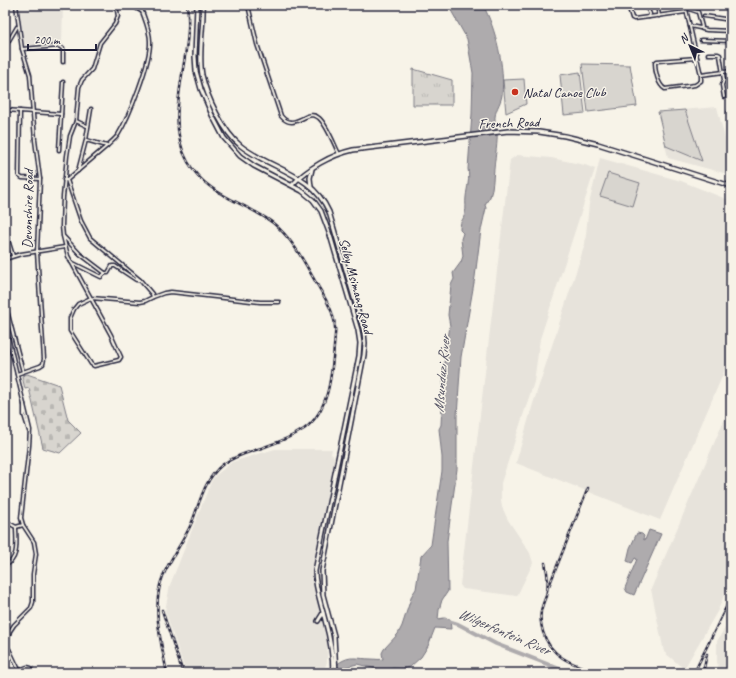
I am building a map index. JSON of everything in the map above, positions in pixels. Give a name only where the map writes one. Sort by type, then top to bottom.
[{"type":"main road","name":"Selby Msimang Road","points":[[197,5],[195,56],[196,71],[201,89],[220,133],[231,148],[246,161],[292,185],[313,200],[324,216],[358,330],[360,343],[315,571],[316,588],[324,613],[335,660],[333,673]]},
{"type":"main road","name":"Selby Msimang Road","points":[[203,5],[201,68],[204,84],[220,121],[230,135],[243,148],[299,177],[311,187],[322,200],[329,212],[364,332],[365,343],[363,362],[322,571],[322,587],[334,636],[336,673]]},
{"type":"main road","name":"French Road","points":[[292,185],[299,177],[339,154],[361,148],[508,131],[539,132],[565,136],[598,144],[731,186]]},
{"type":"main road","points":[[311,187],[310,178],[312,169]]},
{"type":"main road","points":[[318,621],[324,613]]},
{"type":"main road","points":[[329,632],[328,621],[330,618]]},
{"type":"street","name":"Devonshire Road","points":[[16,5],[22,49],[30,75],[35,140],[40,179],[37,252],[44,362],[40,366],[16,374]]},
{"type":"street","points":[[116,5],[118,16],[115,24],[102,40],[92,69],[81,83],[76,121],[70,136],[63,196],[63,236],[65,248],[91,298],[112,335],[121,357],[118,360],[94,366],[88,362],[70,328],[70,318],[78,304],[91,298],[135,302],[145,301],[164,293],[171,292],[260,302],[279,302]]},
{"type":"street","points":[[131,5],[142,12]]},
{"type":"street","points":[[65,180],[107,146],[118,134],[124,122],[149,56],[150,39],[140,5]]},
{"type":"street","points":[[248,5],[258,44],[280,114],[284,120],[291,123],[311,115],[317,116],[339,154]]},
{"type":"street","points":[[628,5],[633,19],[687,12]]},
{"type":"street","points":[[646,5],[650,14],[649,17]]},
{"type":"street","points":[[657,5],[659,16]]},
{"type":"street","points":[[686,6],[701,75],[701,81],[695,85],[665,89],[659,84],[655,66],[657,61],[697,58]]},
{"type":"street","points":[[686,6],[698,12],[702,28]]},
{"type":"street","points":[[704,16],[731,20]]},
{"type":"street","points":[[5,47],[18,26]]},
{"type":"street","points":[[690,26],[706,30],[731,31]]},
{"type":"street","points":[[701,40],[731,41]]},
{"type":"street","points":[[22,49],[59,46],[63,49],[63,62]]},
{"type":"street","points":[[708,54],[720,55],[724,80],[722,85],[724,96]]},
{"type":"street","points":[[701,75],[731,71]]},
{"type":"street","points":[[60,150],[62,82]]},
{"type":"street","points":[[6,110],[61,114]]},
{"type":"street","points":[[78,171],[86,140],[91,110]]},
{"type":"street","points":[[731,110],[729,112],[731,119]]},
{"type":"street","points":[[20,111],[19,176],[22,178],[40,179]]},
{"type":"street","points":[[76,121],[88,126]]},
{"type":"street","points":[[86,140],[107,146]]},
{"type":"street","points":[[65,180],[81,221],[90,238],[140,280],[150,290],[153,297]]},
{"type":"street","points":[[5,230],[13,256]]},
{"type":"street","points":[[63,236],[84,258],[105,273]]},
{"type":"street","points":[[5,259],[13,256],[65,248]]},
{"type":"street","points":[[72,262],[100,276],[108,273],[112,266],[115,266],[136,280],[140,280]]},
{"type":"street","points":[[5,303],[23,372]]},
{"type":"street","points":[[5,324],[29,424],[29,453],[21,515],[23,525],[34,542],[36,554],[33,602],[31,608],[10,631],[8,648],[19,670],[27,667],[32,668]]},
{"type":"street","points":[[5,521],[16,527],[23,525]]},
{"type":"street","points":[[5,566],[12,560],[16,553],[16,527]]},
{"type":"shaded area","points":[[17,5],[63,5],[62,43],[25,47]]},
{"type":"shaded area","points":[[448,5],[483,5],[496,37],[501,61],[503,84],[502,95],[495,117],[497,139],[492,187],[490,197],[485,205],[486,208],[481,230],[475,277],[461,357],[457,416],[457,469],[447,541],[448,591],[442,600],[438,619],[450,619],[451,629],[435,628],[428,646],[421,657],[410,667],[403,669],[393,668],[385,671],[357,664],[346,667],[337,673],[327,673],[340,662],[351,658],[383,659],[382,653],[398,634],[412,595],[416,589],[421,556],[431,545],[442,471],[439,429],[441,425],[444,364],[450,326],[448,315],[451,285],[454,279],[453,273],[461,262],[463,256],[461,239],[463,233],[460,230],[460,226],[466,209],[472,114],[473,73],[467,39]]},
{"type":"shaded area","points":[[717,107],[731,162],[731,175],[668,158],[658,112]]},
{"type":"shaded area","points":[[517,155],[551,158],[585,165],[595,169],[540,339],[534,382],[501,483],[502,507],[508,520],[530,553],[533,563],[517,596],[463,589],[460,585],[510,160]]},
{"type":"shaded area","points":[[600,158],[681,181],[731,201],[731,356],[660,520],[516,463],[532,407],[585,244],[589,204]]},
{"type":"shaded area","points":[[731,404],[731,578],[718,610],[684,669],[664,652],[651,589]]},
{"type":"shaded area","points":[[275,449],[332,449],[331,454],[335,457],[312,572],[316,596],[328,630],[327,662],[323,673],[186,673],[165,611],[170,585],[211,482],[215,476],[232,462]]},
{"type":"shaded area","points":[[649,530],[661,534],[634,595],[627,592],[625,588],[637,559],[635,558],[632,563],[627,561],[630,548],[637,533],[642,534],[644,536],[643,539],[645,540]]},
{"type":"shaded area","points":[[728,623],[731,629],[731,673],[720,673],[717,662],[717,641]]},
{"type":"green space","points":[[582,64],[630,65],[637,106],[588,112]]},
{"type":"green space","points":[[413,69],[452,80],[452,105],[413,105]]},
{"type":"green space","points":[[580,72],[585,113],[564,115],[560,75]]},
{"type":"green space","name":"Natal Canoe Club","points":[[524,79],[526,104],[506,113],[503,80]]},
{"type":"green space","points":[[685,110],[702,161],[666,146],[658,112]]},
{"type":"green space","points":[[608,173],[640,183],[633,206],[600,196]]},
{"type":"green space","points":[[27,374],[59,385],[68,420],[81,433],[60,453],[43,448],[29,388],[25,389],[22,376]]},
{"type":"waterway","name":"Wilgerfontein River","points":[[445,620],[458,624],[496,644],[570,673]]},
{"type":"railway","points":[[167,673],[158,624],[157,612],[159,587],[166,569],[192,522],[207,484],[216,471],[227,462],[238,456],[291,436],[304,429],[313,421],[320,410],[329,386],[333,360],[335,328],[333,315],[328,304],[304,261],[287,237],[273,223],[262,215],[216,191],[196,174],[188,162],[181,144],[178,124],[180,85],[187,44],[187,5]]},
{"type":"railway","points":[[549,586],[588,488]]},
{"type":"railway","points":[[545,563],[548,588],[542,605],[541,624],[547,641],[552,649],[565,660],[599,673]]},
{"type":"railway","points":[[694,673],[731,597]]},
{"type":"railway","points":[[162,610],[183,673]]},
{"type":"railway","points":[[703,673],[707,654]]},
{"type":"place","name":"Natal Canoe Club","points":[[515,92]]},
{"type":"water label","name":"Msunduzi River","points":[[442,374]]}]
